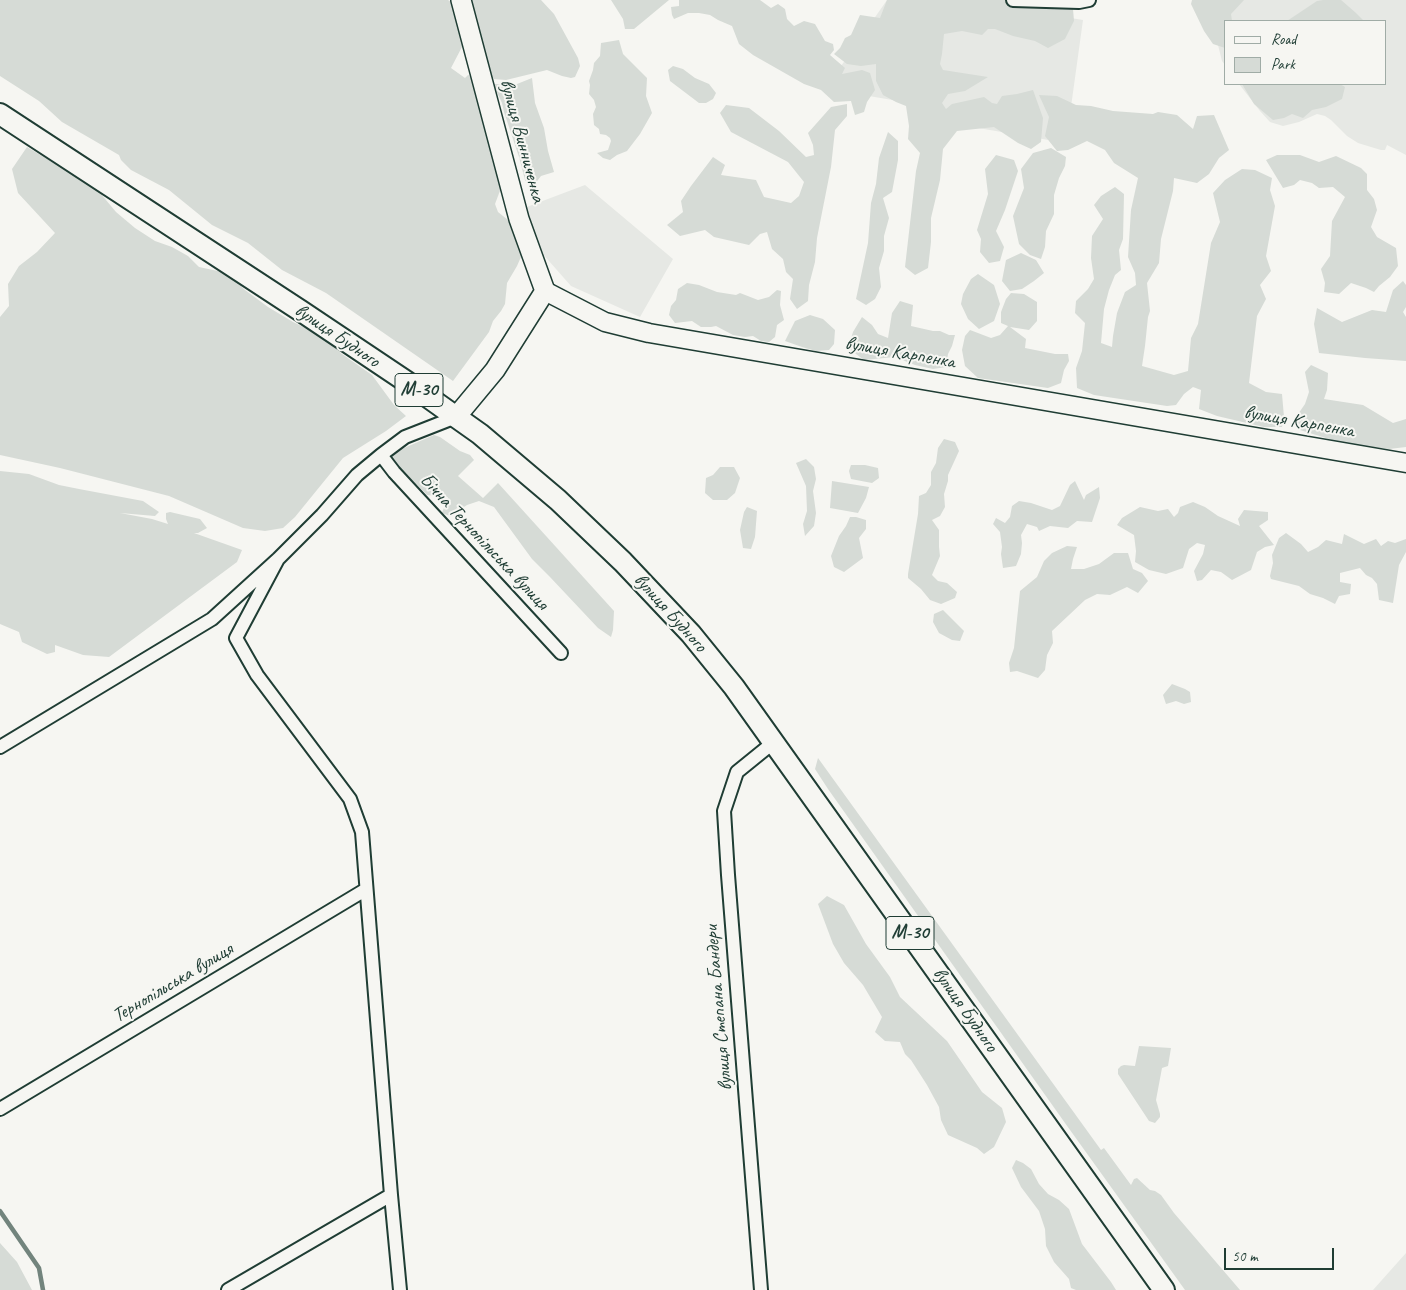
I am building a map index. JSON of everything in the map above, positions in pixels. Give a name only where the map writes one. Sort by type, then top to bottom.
[{"type":"highway","name":"вулиця Будного","points":[[0,114],[285,300],[456,416],[558,500],[623,562],[691,634],[734,686],[1164,1290]]},
{"type":"main road","name":"вулиця Винниченка","points":[[461,0],[519,219],[545,291]]},
{"type":"main road","points":[[456,416],[494,370],[545,291]]},
{"type":"main road","name":"вулиця Карпенка","points":[[545,291],[605,322],[648,333],[1406,463]]},
{"type":"street","points":[[1013,0],[1079,2],[1089,0]]},
{"type":"street","points":[[0,747],[212,619],[278,559],[322,515],[357,475],[381,455],[405,437],[456,416]]},
{"type":"street","name":"Бічна Тернопільська вулиця","points":[[381,455],[394,472],[561,653]]},
{"type":"street","points":[[278,559],[236,638],[257,675],[350,800],[362,832],[400,1290]]},
{"type":"street","name":"вулиця Степана Бандери","points":[[761,1290],[724,811],[737,772],[774,742]]},
{"type":"street","name":"Тернопільська вулиця","points":[[0,1109],[366,890]]},
{"type":"street","points":[[228,1290],[391,1194]]},
{"type":"shaded area","points":[[887,0],[958,0],[1083,20],[1066,143],[908,116],[910,103],[863,95],[832,79]]},
{"type":"shaded area","points":[[1221,0],[1406,0],[1406,155],[1387,145],[1385,150],[1381,150],[1358,143],[1347,136],[1331,120],[1317,114],[1299,122],[1283,126],[1270,122],[1240,85],[1386,85],[1386,20],[1224,20],[1224,64],[1209,9]]},
{"type":"shaded area","points":[[585,185],[673,259],[640,317],[571,286],[541,252],[524,208]]},
{"type":"shaded area","points":[[1406,1253],[1406,1290],[1373,1290]]},
{"type":"green space","points":[[0,0],[448,0],[451,2],[459,18],[464,35],[463,45],[451,68],[465,78],[468,75],[475,78],[504,180],[495,204],[498,212],[513,224],[524,250],[507,283],[505,304],[493,321],[489,332],[453,381],[326,293],[282,270],[248,243],[212,225],[169,190],[131,170],[121,160],[119,155],[62,122],[39,101],[0,76]]},
{"type":"green space","points":[[470,0],[541,0],[554,14],[578,58],[580,66],[575,77],[562,76],[547,70],[506,80],[494,79],[486,68]]},
{"type":"green space","points":[[611,0],[669,0],[634,29],[625,29],[623,19]]},
{"type":"green space","points":[[679,0],[760,0],[771,8],[778,4],[785,9],[787,19],[794,26],[804,21],[815,24],[825,41],[833,44],[834,50],[830,55],[845,68],[842,74],[862,70],[870,73],[875,90],[867,102],[864,112],[855,115],[851,101],[834,102],[821,90],[804,84],[753,55],[739,44],[732,26],[710,15],[688,13],[674,19],[671,7],[679,6]]},
{"type":"green space","points":[[887,0],[1072,0],[1073,9],[1074,21],[1065,39],[1048,48],[1035,41],[1013,36],[995,29],[988,29],[982,35],[962,31],[944,34],[940,64],[943,70],[988,77],[965,91],[948,94],[942,103],[946,109],[952,104],[984,97],[997,104],[1002,96],[1033,90],[1043,118],[1041,142],[1031,149],[994,127],[957,131],[943,149],[940,180],[931,218],[928,268],[915,275],[905,267],[916,171],[920,153],[908,139],[909,126],[906,106],[883,95],[876,81],[876,64],[861,66],[847,64],[834,54],[840,48],[845,38],[851,35],[860,15],[880,18]]},
{"type":"green space","points":[[1192,0],[1244,0],[1231,14],[1232,20],[1224,20],[1224,48],[1213,44],[1204,31],[1191,4]]},
{"type":"green space","points":[[1341,0],[1363,20],[1288,20],[1317,1]]},
{"type":"green space","points":[[619,40],[623,54],[647,78],[646,96],[652,113],[640,134],[627,151],[610,160],[603,158],[597,153],[608,150],[611,141],[606,135],[600,134],[599,129],[594,125],[593,114],[596,107],[594,100],[589,94],[589,81],[594,63],[600,56],[601,43]]},
{"type":"green space","points":[[673,66],[683,69],[695,78],[709,84],[716,93],[713,99],[706,103],[699,103],[670,81],[668,70]]},
{"type":"green space","points":[[532,78],[535,103],[544,128],[554,172],[541,176],[531,189],[525,180],[502,103],[493,84],[517,84]]},
{"type":"green space","points":[[1243,85],[1342,85],[1345,87],[1342,99],[1326,107],[1312,110],[1303,118],[1292,114],[1273,120],[1254,104]]},
{"type":"green space","points":[[1039,95],[1057,96],[1076,105],[1113,111],[1153,114],[1158,112],[1177,115],[1193,129],[1197,116],[1214,115],[1229,150],[1219,158],[1209,174],[1197,183],[1174,178],[1173,191],[1161,239],[1159,263],[1147,283],[1150,311],[1142,366],[1174,375],[1188,371],[1191,338],[1198,324],[1211,243],[1220,222],[1213,193],[1225,180],[1242,169],[1255,170],[1272,178],[1270,190],[1275,206],[1266,256],[1271,271],[1260,285],[1266,299],[1257,316],[1249,383],[1266,392],[1282,394],[1284,417],[1282,427],[1264,427],[1217,416],[1199,409],[1201,390],[1193,387],[1184,394],[1176,405],[1167,406],[1094,395],[1077,388],[1076,368],[1082,351],[1085,323],[1075,313],[1076,301],[1088,289],[1094,279],[1091,258],[1092,236],[1103,219],[1094,205],[1101,196],[1115,187],[1124,194],[1123,239],[1119,250],[1121,270],[1115,275],[1109,290],[1104,309],[1101,343],[1112,347],[1117,313],[1125,292],[1136,285],[1135,273],[1128,257],[1131,210],[1138,178],[1114,163],[1105,150],[1087,141],[1068,150],[1057,151],[1045,136],[1049,117]]},
{"type":"green space","points":[[847,104],[847,116],[835,130],[831,167],[817,238],[808,301],[797,309],[790,299],[793,279],[786,272],[783,259],[772,249],[767,232],[760,234],[749,245],[714,237],[705,230],[680,236],[667,225],[683,212],[681,201],[713,157],[725,165],[721,175],[756,180],[764,197],[791,203],[799,196],[804,182],[788,162],[731,132],[720,113],[726,105],[749,108],[779,131],[806,157],[814,155],[813,145],[808,133],[831,107]]},
{"type":"green space","points":[[888,132],[898,141],[898,160],[892,192],[883,198],[889,218],[884,236],[884,251],[879,268],[881,287],[875,299],[866,305],[856,299],[868,243],[871,203],[876,184],[879,158]]},
{"type":"green space","points":[[27,147],[96,188],[116,212],[135,228],[155,241],[172,247],[188,256],[199,267],[227,273],[245,290],[268,307],[320,335],[342,354],[372,375],[394,405],[406,416],[343,458],[295,517],[283,528],[265,531],[243,528],[169,496],[60,468],[0,455],[0,317],[9,306],[8,284],[19,266],[37,252],[55,233],[18,193],[12,169]]},
{"type":"green space","points":[[1051,148],[1066,157],[1065,166],[1054,195],[1054,214],[1046,231],[1045,247],[1041,259],[1030,255],[1019,244],[1013,216],[1024,188],[1021,169],[1033,153]]},
{"type":"green space","points":[[996,155],[1014,160],[1018,171],[996,231],[1004,247],[1000,261],[989,263],[980,252],[981,239],[977,230],[988,194],[985,169]]},
{"type":"green space","points":[[1277,155],[1300,155],[1319,162],[1336,156],[1361,168],[1367,174],[1367,190],[1374,199],[1377,210],[1371,227],[1377,237],[1396,248],[1398,266],[1390,277],[1374,292],[1351,283],[1339,294],[1324,292],[1325,283],[1321,269],[1330,256],[1332,221],[1345,197],[1333,187],[1319,188],[1312,183],[1300,180],[1294,185],[1283,188],[1266,160]]},
{"type":"green space","points":[[1021,253],[1036,260],[1044,273],[1022,289],[1010,291],[1002,281],[1006,260]]},
{"type":"green space","points":[[978,274],[994,285],[1000,304],[994,321],[979,329],[968,319],[961,304],[963,294],[971,279]]},
{"type":"green space","points":[[1403,281],[1406,285],[1406,307],[1403,312],[1406,317],[1406,361],[1319,353],[1314,324],[1317,308],[1342,322],[1372,310],[1386,312],[1393,290]]},
{"type":"green space","points":[[687,283],[699,285],[717,292],[736,295],[740,293],[758,300],[769,297],[777,290],[781,291],[780,305],[784,320],[777,325],[775,337],[769,342],[761,341],[753,336],[733,335],[716,326],[701,327],[692,321],[675,323],[669,315],[671,306],[676,300],[678,289]]},
{"type":"green space","points":[[1011,293],[1024,294],[1037,302],[1037,321],[1029,330],[1010,327],[1026,339],[1025,348],[1055,354],[1068,354],[1069,361],[1064,370],[1061,383],[1048,388],[978,378],[965,366],[962,350],[965,336],[970,330],[991,338],[1000,335],[1008,326],[1001,323],[1001,312],[1006,299]]},
{"type":"green space","points":[[900,301],[913,305],[911,326],[955,335],[948,354],[946,367],[933,369],[915,365],[895,357],[864,360],[848,348],[853,332],[862,317],[872,325],[878,334],[888,338],[892,313]]},
{"type":"green space","points":[[810,315],[823,319],[835,330],[834,344],[829,350],[816,351],[785,341],[795,321]]},
{"type":"green space","points":[[1311,365],[1328,373],[1327,390],[1324,399],[1363,405],[1393,423],[1406,419],[1406,447],[1389,449],[1342,443],[1300,430],[1294,420],[1305,404],[1309,392],[1305,372]]},
{"type":"green space","points":[[434,435],[470,455],[474,460],[458,476],[483,498],[498,483],[614,611],[611,637],[598,628],[532,559],[494,507],[479,501],[467,505],[450,516],[442,513],[448,497],[427,495],[391,458],[395,452]]},
{"type":"green space","points":[[944,439],[955,442],[959,451],[948,475],[944,494],[945,507],[940,516],[932,520],[939,530],[940,556],[932,575],[938,581],[947,583],[957,592],[955,598],[941,604],[930,600],[908,578],[908,574],[918,514],[919,496],[926,493],[931,485],[931,472],[936,463],[938,448]]},
{"type":"green space","points":[[806,459],[814,467],[816,479],[813,491],[816,513],[814,526],[805,536],[803,524],[807,511],[806,486],[796,463]]},
{"type":"green space","points":[[851,465],[865,465],[878,468],[879,478],[872,483],[851,479],[849,471]]},
{"type":"green space","points":[[720,467],[734,467],[740,478],[735,493],[727,500],[713,500],[705,493],[706,478],[713,475]]},
{"type":"green space","points":[[0,471],[29,474],[59,485],[143,501],[159,512],[155,516],[120,513],[168,524],[166,513],[170,512],[200,519],[207,528],[194,533],[242,550],[237,562],[109,657],[83,655],[55,645],[55,652],[47,654],[22,642],[19,632],[0,624]]},
{"type":"green space","points":[[832,481],[869,487],[866,498],[858,513],[830,508]]},
{"type":"green space","points":[[1075,481],[1084,500],[1086,495],[1099,487],[1100,498],[1092,522],[1077,521],[1068,528],[1050,526],[1039,531],[1037,527],[1027,524],[1021,535],[1021,554],[1016,566],[1003,568],[1000,532],[993,524],[996,518],[1005,523],[1010,517],[1012,506],[1019,501],[1052,510],[1060,506],[1070,485]]},
{"type":"green space","points":[[1193,502],[1240,526],[1238,519],[1244,510],[1268,512],[1268,520],[1259,526],[1274,545],[1265,547],[1257,552],[1251,570],[1232,580],[1221,572],[1211,570],[1202,580],[1197,581],[1194,571],[1203,554],[1205,545],[1197,543],[1189,549],[1183,568],[1166,574],[1149,570],[1135,562],[1134,535],[1117,525],[1122,518],[1140,507],[1158,511],[1168,509],[1174,517],[1180,507]]},
{"type":"green space","points":[[747,507],[757,511],[755,537],[751,549],[743,548],[740,530]]},
{"type":"green space","points":[[850,517],[866,520],[866,529],[859,538],[863,558],[844,572],[834,567],[831,556],[839,536]]},
{"type":"green space","points":[[1286,533],[1308,552],[1326,540],[1342,544],[1344,534],[1364,544],[1376,539],[1381,546],[1388,541],[1395,543],[1406,539],[1406,552],[1399,565],[1393,603],[1379,600],[1377,584],[1360,568],[1340,573],[1340,582],[1351,584],[1350,594],[1339,596],[1335,604],[1310,594],[1299,586],[1271,579],[1272,555],[1279,538]]},
{"type":"green space","points":[[1067,546],[1077,547],[1071,569],[1084,569],[1099,564],[1114,553],[1128,553],[1133,569],[1142,573],[1148,581],[1138,593],[1127,587],[1110,595],[1097,594],[1085,600],[1052,631],[1053,643],[1047,655],[1045,670],[1038,678],[1017,671],[1010,672],[1009,663],[1014,648],[1020,591],[1037,577],[1044,561],[1052,553]]},
{"type":"green space","points":[[943,610],[964,631],[960,641],[952,640],[939,633],[933,622],[934,614]]},
{"type":"green space","points":[[1172,684],[1190,692],[1191,702],[1184,704],[1176,701],[1166,704],[1163,695]]},
{"type":"green space","points":[[818,758],[1101,1150],[1104,1148],[1131,1185],[1134,1179],[1137,1178],[1150,1190],[1161,1195],[1174,1213],[1240,1290],[1185,1290],[828,789],[815,769]]},
{"type":"green space","points":[[827,896],[844,905],[866,944],[890,977],[900,997],[947,1041],[982,1092],[1002,1108],[1006,1122],[994,1147],[984,1154],[977,1148],[948,1135],[941,1120],[939,1107],[911,1060],[905,1054],[900,1042],[885,1041],[875,1032],[882,1017],[863,985],[844,963],[833,944],[818,904]]},
{"type":"green space","points":[[1139,1046],[1171,1048],[1168,1066],[1162,1068],[1156,1100],[1160,1117],[1155,1123],[1149,1121],[1118,1074],[1118,1069],[1121,1066],[1135,1066]]},
{"type":"green space","points":[[1016,1160],[1031,1169],[1039,1184],[1048,1194],[1059,1200],[1069,1209],[1082,1244],[1116,1290],[1076,1290],[1071,1288],[1069,1279],[1054,1262],[1046,1246],[1045,1229],[1039,1211],[1021,1187],[1012,1168]]},
{"type":"green space","points":[[0,1243],[17,1262],[32,1290],[0,1290]]},
{"type":"waterway","points":[[0,1211],[39,1268],[43,1290]]}]
